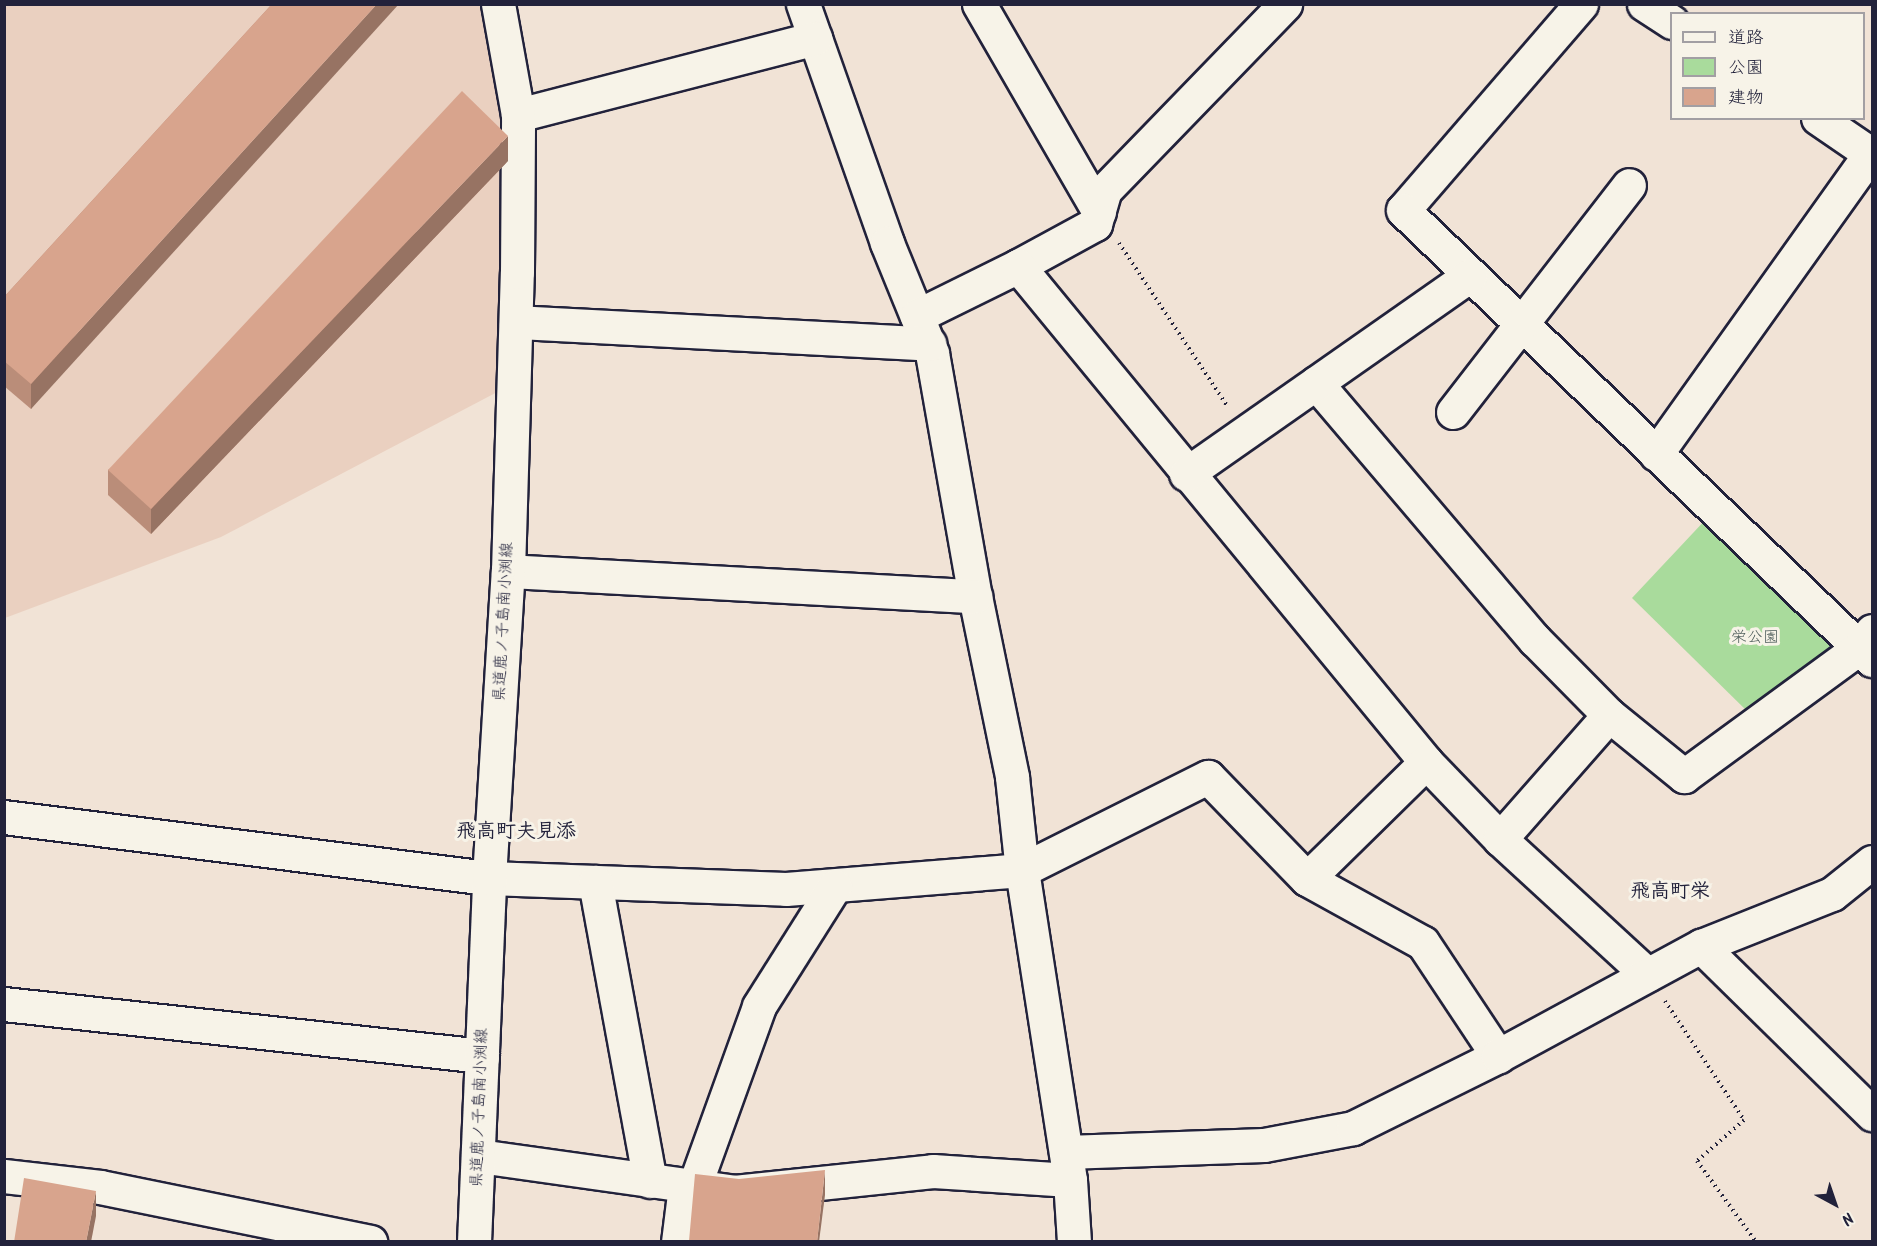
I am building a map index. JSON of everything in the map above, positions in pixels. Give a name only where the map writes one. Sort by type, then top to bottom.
[{"type":"street","name":"県道鹿ノ子島南小渕線","points":[[474,1242],[489,878],[508,571],[516,322],[518,115],[498,4]]},
{"type":"street","points":[[802,4],[923,330],[1012,777],[1022,870],[1068,1166],[1074,1242]]},
{"type":"street","points":[[979,4],[1099,212]]},
{"type":"street","points":[[516,322],[923,330],[1018,266],[1095,224],[1106,190],[1285,4]]},
{"type":"street","points":[[1316,383],[1535,640],[1609,715],[1684,776],[1868,646],[1656,454],[1403,210],[1581,4]]},
{"type":"street","points":[[1644,4],[1670,21]]},
{"type":"street","points":[[518,115],[815,38]]},
{"type":"street","points":[[1656,454],[1871,154],[1821,120]]},
{"type":"street","points":[[1453,412],[1522,326],[1629,185]]},
{"type":"street","points":[[1018,266],[1186,474],[1426,762],[1500,839],[1647,974]]},
{"type":"street","points":[[1186,474],[1470,275]]},
{"type":"street","points":[[508,571],[975,596]]},
{"type":"street","points":[[1500,839],[1609,715]]},
{"type":"street","points":[[1307,879],[1426,762]]},
{"type":"street","points":[[4,817],[489,878],[786,889],[1022,870],[1208,777],[1307,879],[1423,944],[1498,1056]]},
{"type":"street","points":[[479,1156],[734,1192],[933,1171],[1068,1166],[1263,1145],[1353,1128],[1498,1056],[1701,946],[1832,894],[1872,862]]},
{"type":"street","points":[[595,882],[650,1181]]},
{"type":"street","points":[[678,1242],[689,1186],[759,1006],[835,886]]},
{"type":"street","points":[[1701,946],[1872,1114]]},
{"type":"street","points":[[4,1004],[482,1056]]},
{"type":"street","points":[[4,1176],[100,1187],[370,1242]]},
{"type":"path","points":[[1099,212],[1245,432]]},
{"type":"path","points":[[1647,974],[1744,1120],[1698,1161],[1756,1242]]},
{"type":"shaded area","points":[[5,5],[481,5],[507,119],[503,389],[221,537],[5,618]]},
{"type":"green space","name":"栄公園","points":[[1708,517],[1844,644],[1749,713],[1632,598]]},
{"type":"building","points":[[272,4],[377,4],[31,384],[4,361],[4,297]]},
{"type":"building","points":[[462,91],[508,136],[151,509],[108,470]]},
{"type":"building","points":[[825,1170],[817,1242],[689,1241],[695,1174],[739,1179]]},
{"type":"building","points":[[24,1178],[96,1191],[86,1242],[14,1242]]},
{"type":"district","name":"飛高町夫見添","points":[[516,832]]},
{"type":"district","name":"飛高町栄","points":[[1670,892]]}]
